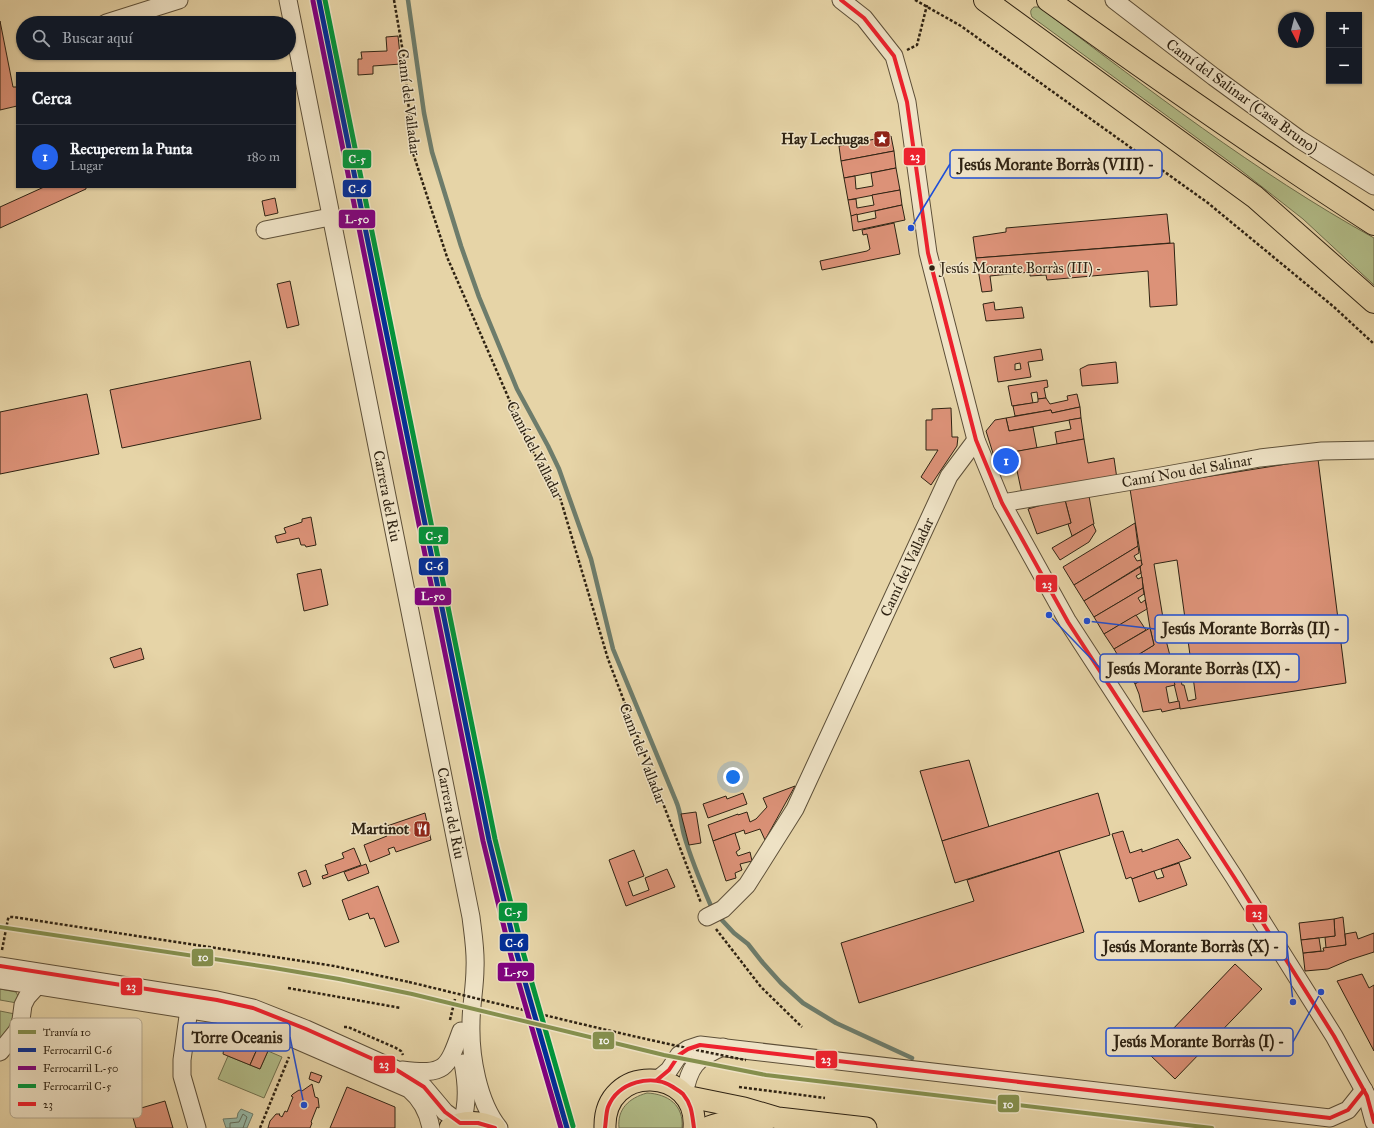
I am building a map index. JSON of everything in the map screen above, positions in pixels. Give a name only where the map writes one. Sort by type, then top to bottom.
[{"type":"highway","points":[[985,0],[1255,197],[1374,302]]},
{"type":"highway","points":[[1048,0],[1240,136],[1374,224]]},
{"type":"main road","points":[[605,1128],[607,1110],[611,1100],[618,1092],[627,1085],[636,1081],[657,1080],[666,1082],[675,1087],[684,1096],[691,1106],[694,1115],[694,1128]]},
{"type":"main road","points":[[684,1096],[744,1108],[778,1118],[866,1128]]},
{"type":"main road","points":[[707,1128],[713,1125],[729,1122],[778,1118]]},
{"type":"main road","points":[[457,1125],[471,1122],[488,1124],[496,1128]]},
{"type":"street","points":[[129,16],[180,0]]},
{"type":"street","name":"Carrera del Riu","points":[[288,0],[291,16]]},
{"type":"street","points":[[841,0],[864,18],[894,56],[907,102],[928,253],[976,440],[1002,503],[1068,622],[1243,890],[1334,1036],[1369,1097],[1374,1122]]},
{"type":"street","name":"Camí del Salinar (Casa Bruno)","points":[[1114,0],[1214,77],[1299,139],[1374,186]]},
{"type":"street","name":"Carrera del Riu","points":[[296,41],[471,916],[476,961],[465,990],[455,1028],[462,1049],[467,1097],[457,1125]]},
{"type":"street","points":[[265,230],[330,217]]},
{"type":"street","name":"Camí del Valladar","points":[[707,917],[722,909],[747,885],[795,809],[949,476],[976,440]]},
{"type":"street","name":"Camí Nou del Salinar","points":[[1002,503],[1260,458],[1322,451],[1374,450]]},
{"type":"street","points":[[0,966],[235,1004],[399,1062],[419,1072],[437,1070],[445,1065],[450,1058],[455,1028]]},
{"type":"street","points":[[0,980],[189,1009],[253,1022],[408,1089],[424,1106],[428,1114],[431,1128]]},
{"type":"street","points":[[21,1018],[23,1005],[27,997],[37,986]]},
{"type":"street","name":"Carrera del Riu","points":[[465,990],[475,1070],[488,1111],[499,1128]]},
{"type":"street","points":[[189,1009],[182,1060],[182,1076],[197,1128]]},
{"type":"street","points":[[0,1052],[10,1039]]},
{"type":"street","points":[[657,1080],[669,1070],[679,1055],[688,1049],[700,1045],[723,1046],[1330,1118],[1348,1110],[1369,1097]]},
{"type":"street","points":[[684,1096],[689,1073],[693,1066],[708,1053],[723,1046]]},
{"type":"street","points":[[399,1062],[424,1087],[457,1125]]},
{"type":"path","name":"Camí del Valladar","points":[[394,0],[404,58],[414,153],[447,257],[529,445],[560,494],[608,659],[707,917],[761,987],[802,1027]]},
{"type":"path","points":[[915,0],[927,5],[962,26],[1208,203],[1334,307],[1374,344]]},
{"type":"path","points":[[894,56],[917,45],[927,5]]},
{"type":"path","points":[[0,949],[3,950],[8,919],[9,917],[13,917],[334,966],[409,982],[672,1045],[746,1060]]},
{"type":"path","points":[[288,988],[402,1008]]},
{"type":"path","points":[[455,1028],[465,990]]},
{"type":"path","points":[[260,1128],[289,1057]]},
{"type":"path","points":[[739,1087],[825,1098]]},
{"type":"green space","points":[[1034,7],[1039,7],[1202,128],[1244,157],[1330,212],[1374,238],[1374,285],[1303,219],[1238,168],[1032,17],[1031,11]]},
{"type":"green space","points":[[0,989],[16,992],[18,996],[17,1003],[0,1000]]},
{"type":"green space","points":[[0,1011],[15,1014],[13,1018],[10,1018],[10,1026],[0,1041]]},
{"type":"green space","points":[[268,1051],[282,1057],[264,1098],[218,1079],[228,1056],[260,1069]]},
{"type":"green space","points":[[647,1093],[668,1098],[673,1102],[680,1113],[682,1128],[619,1128],[620,1115],[626,1105],[635,1098]]},
{"type":"water","points":[[241,1109],[253,1114],[247,1128],[226,1128],[223,1119],[237,1118]]},
{"type":"building","points":[[0,21],[13,87],[16,87],[16,106],[0,110]]},
{"type":"building","points":[[398,36],[401,64],[373,66],[373,74],[358,75],[358,59],[362,59],[361,52],[387,51],[386,37]]},
{"type":"building","points":[[891,136],[894,151],[841,161],[839,146]]},
{"type":"building","points":[[894,151],[896,168],[844,178],[841,161]]},
{"type":"building","points":[[896,168],[900,190],[848,200],[844,178],[855,176],[856,189],[873,186],[871,173]]},
{"type":"building","points":[[42,188],[86,188],[0,228],[0,207]]},
{"type":"building","points":[[900,190],[902,205],[851,216],[848,200],[856,199],[857,208],[874,205],[872,195]]},
{"type":"building","points":[[275,198],[278,213],[265,216],[262,201]]},
{"type":"building","points":[[902,205],[905,220],[853,231],[851,216],[857,214],[858,222],[876,218],[875,211]]},
{"type":"building","points":[[1167,214],[1170,243],[976,258],[973,237],[1006,232],[1006,228]]},
{"type":"building","points":[[894,223],[900,254],[822,270],[820,261],[867,251],[870,249],[867,234],[863,235],[862,230]]},
{"type":"building","points":[[1174,243],[1177,305],[1150,307],[1148,271],[1047,280],[1046,275],[1030,276],[1030,272],[990,276],[992,291],[982,292],[976,258]]},
{"type":"building","points":[[290,281],[299,325],[287,328],[277,284]]},
{"type":"building","points":[[994,302],[995,310],[1022,307],[1024,318],[986,321],[983,304]]},
{"type":"building","points":[[1041,349],[1043,360],[1028,362],[1031,377],[998,382],[994,357]],"holes":[[[1020,363],[1021,369],[1015,370],[1015,364]]]},
{"type":"building","points":[[250,361],[261,419],[122,448],[110,390]]},
{"type":"building","points":[[1116,362],[1118,383],[1082,386],[1080,369],[1088,365]]},
{"type":"building","points":[[1047,380],[1048,387],[1044,388],[1046,398],[1038,399],[1037,392],[1031,393],[1033,403],[1012,406],[1008,386]]},
{"type":"building","points":[[87,394],[99,454],[0,474],[0,412]]},
{"type":"building","points":[[1077,394],[1080,407],[1052,413],[1051,410],[1015,416],[1013,406],[1038,402],[1038,399],[1046,398],[1050,404],[1068,400],[1067,396]]},
{"type":"building","points":[[1080,407],[1081,418],[1009,431],[1006,418],[1051,410],[1052,413]]},
{"type":"building","points":[[951,408],[952,437],[958,437],[957,446],[931,485],[921,477],[938,450],[926,450],[926,420],[932,420],[932,409]]},
{"type":"building","points":[[1006,418],[1009,431],[1033,427],[1037,448],[1013,452],[1015,461],[997,466],[986,431],[995,420]]},
{"type":"building","points":[[1081,418],[1084,439],[1057,444],[1055,432],[1071,429],[1069,420]]},
{"type":"building","points":[[1084,439],[1088,463],[1114,458],[1117,479],[1022,494],[1013,452]]},
{"type":"building","points":[[1318,459],[1346,683],[1180,709],[1170,667],[1152,674],[1135,684],[1123,664],[1154,645],[1140,567],[1142,565],[1130,489]],"holes":[[[1177,560],[1196,699],[1188,701],[1179,671],[1174,671],[1162,625],[1159,625],[1158,619],[1163,618],[1154,564]]]},
{"type":"building","points":[[1089,496],[1094,524],[1072,536],[1068,524],[1071,523],[1065,500]]},
{"type":"building","points":[[1065,500],[1071,523],[1037,534],[1028,509]]},
{"type":"building","points":[[311,517],[316,545],[306,547],[305,545],[301,545],[299,538],[277,543],[275,536],[286,533],[284,528],[302,522],[302,519]]},
{"type":"building","points":[[1135,523],[1138,546],[1074,585],[1063,567]]},
{"type":"building","points":[[1093,524],[1096,531],[1089,542],[1060,560],[1052,548]]},
{"type":"building","points":[[1138,546],[1139,553],[1134,556],[1137,561],[1141,560],[1142,565],[1084,601],[1074,585]]},
{"type":"building","points":[[1140,567],[1141,573],[1136,576],[1138,579],[1142,577],[1143,588],[1094,617],[1084,601]]},
{"type":"building","points":[[321,569],[328,605],[304,611],[297,574]]},
{"type":"building","points":[[1143,588],[1144,594],[1138,598],[1141,603],[1145,600],[1147,609],[1104,634],[1094,617]]},
{"type":"building","points":[[1136,615],[1146,630],[1114,649],[1104,634]]},
{"type":"building","points":[[1150,628],[1154,645],[1123,664],[1114,649]]},
{"type":"building","points":[[141,648],[144,659],[114,668],[110,658]]},
{"type":"building","points":[[1170,667],[1175,685],[1166,687],[1169,703],[1179,701],[1180,708],[1162,712],[1161,709],[1143,712],[1135,684],[1152,674]]},
{"type":"building","points":[[969,760],[989,827],[942,841],[920,771]]},
{"type":"building","points":[[795,786],[765,840],[760,829],[745,834],[744,830],[713,841],[708,825],[747,812],[750,822],[756,819],[767,807],[763,798]]},
{"type":"building","points":[[743,793],[747,804],[708,818],[703,804],[726,796],[727,799]]},
{"type":"building","points":[[1098,793],[1110,835],[955,883],[942,841]]},
{"type":"building","points":[[696,812],[701,843],[689,845],[681,814]]},
{"type":"building","points":[[425,813],[431,840],[396,852],[394,847],[388,849],[390,854],[370,862],[364,845],[387,836],[384,827]]},
{"type":"building","points":[[1123,831],[1130,853],[1142,849],[1142,852],[1178,839],[1191,858],[1132,879],[1131,877],[1126,879],[1112,834]]},
{"type":"building","points":[[735,833],[740,849],[736,852],[738,856],[750,852],[752,861],[740,864],[742,870],[735,873],[736,878],[726,881],[713,841]]},
{"type":"building","points":[[354,848],[361,865],[323,879],[322,876],[328,874],[325,865],[344,858],[342,853]]},
{"type":"building","points":[[634,850],[644,876],[628,882],[633,896],[649,890],[645,878],[667,869],[675,887],[626,906],[609,860]]},
{"type":"building","points":[[1059,851],[1084,932],[859,1003],[841,943],[974,901],[967,880]]},
{"type":"building","points":[[1179,863],[1187,885],[1139,902],[1132,879],[1154,871],[1157,879],[1164,877],[1161,869]]},
{"type":"building","points":[[366,864],[369,873],[348,881],[344,872]]},
{"type":"building","points":[[306,870],[311,884],[303,887],[298,873]]},
{"type":"building","points":[[378,886],[399,942],[385,947],[374,918],[370,919],[368,913],[349,920],[342,900]]},
{"type":"building","points":[[1343,917],[1346,945],[1326,948],[1325,937],[1335,936],[1334,919]]},
{"type":"building","points":[[1334,919],[1335,936],[1301,940],[1299,923]]},
{"type":"building","points":[[1356,932],[1358,939],[1374,933],[1374,952],[1328,969],[1305,971],[1303,953],[1324,951],[1323,948],[1346,945],[1345,934]]},
{"type":"building","points":[[1319,938],[1321,951],[1303,953],[1301,940]]},
{"type":"building","points":[[1235,964],[1262,989],[1175,1079],[1149,1054]]},
{"type":"building","points":[[1362,974],[1369,988],[1374,985],[1374,1051],[1337,981]]},
{"type":"building","points":[[226,1035],[258,1047],[250,1065],[223,1054]]},
{"type":"building","points":[[258,1047],[268,1051],[260,1069],[250,1065]]},
{"type":"building","points":[[311,1072],[322,1076],[319,1083],[309,1079]]},
{"type":"building","points":[[312,1084],[315,1097],[318,1098],[319,1108],[317,1107],[310,1128],[268,1128],[270,1121],[276,1114],[280,1114],[279,1115],[282,1117],[285,1111],[287,1112],[293,1097],[291,1096],[293,1094],[299,1090],[302,1091]]},
{"type":"building","points":[[347,1087],[395,1107],[395,1128],[330,1128]]},
{"type":"building","points":[[165,1101],[173,1128],[136,1128],[133,1118],[142,1118],[142,1108]]},
{"type":"waterway","points":[[408,0],[424,113],[432,152],[461,246],[479,297],[517,389],[559,469],[591,559],[613,649],[678,805],[687,844],[696,871],[711,906]]},
{"type":"waterway","points":[[720,918],[734,933],[748,944],[781,983],[803,1003],[836,1023],[912,1058]]},
{"type":"tram line","name":"10","points":[[0,927],[339,979],[412,994],[664,1055],[766,1075],[1212,1128]]},
{"type":"rail line","name":"C-6","points":[[319,0],[489,840],[517,954],[567,1128]]},
{"type":"rail line","name":"C-5","points":[[325,0],[495,839],[523,952],[573,1126]]},
{"type":"rail line","name":"L-50","points":[[313,1],[483,841],[511,956],[561,1128]]},
{"type":"transit line","name":"23","points":[[841,0],[864,18],[894,56],[907,102],[928,253],[976,440],[1002,503],[1068,622],[1234,877],[1334,1036],[1367,1096],[1374,1122]]},
{"type":"transit line","name":"23","points":[[0,966],[217,1000],[253,1008],[306,1029],[395,1069],[424,1087],[445,1112],[460,1123],[478,1123],[495,1128]]},
{"type":"transit line","name":"23","points":[[657,1080],[669,1070],[679,1055],[688,1049],[700,1045],[1330,1118],[1348,1110],[1364,1090]]},
{"type":"transit line","name":"23","points":[[605,1128],[607,1109],[619,1091],[636,1082],[646,1081],[665,1083],[683,1094],[690,1106],[694,1128]]},
{"type":"place","name":"Hay Lechugas","points":[[882,139]]},
{"type":"place","name":"Jesús Morante Borràs (VIII) -","points":[[911,228]]},
{"type":"place","name":"Jesús Morante Borràs (III) -","points":[[932,268]]},
{"type":"place","name":"Recuperem la Punta","points":[[1006,461]]},
{"type":"place","name":"Jesús Morante Borràs (IX) -","points":[[1049,615]]},
{"type":"place","name":"Jesús Morante Borràs (II) -","points":[[1087,621]]},
{"type":"place","name":"Martinot","points":[[422,829]]},
{"type":"place","name":"Jesús Morante Borràs (I) -","points":[[1321,992]]},
{"type":"place","name":"Jesús Morante Borràs (X) -","points":[[1293,1002]]},
{"type":"place","name":"Torre Oceanis","points":[[304,1105]]}]
